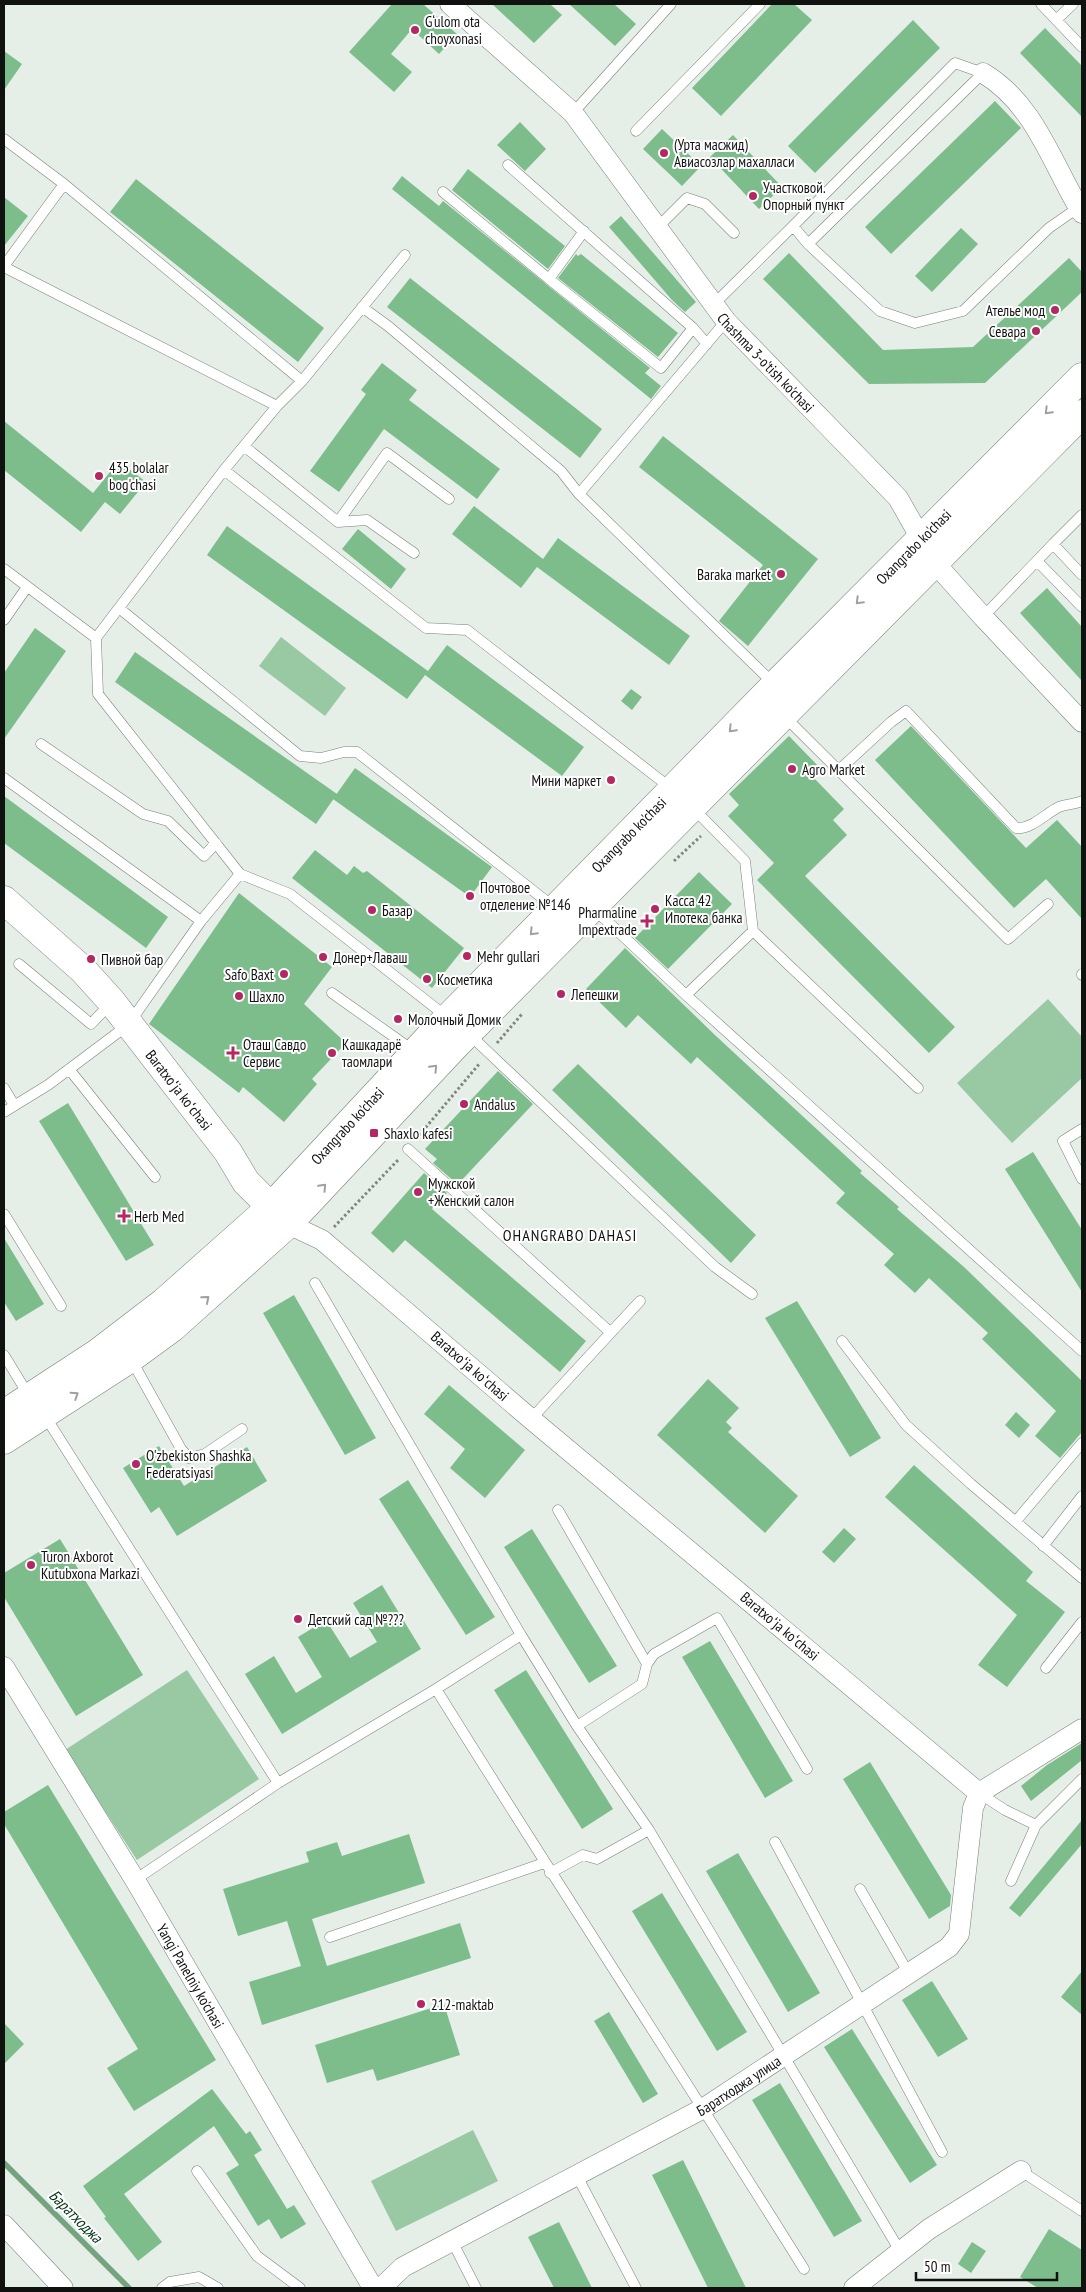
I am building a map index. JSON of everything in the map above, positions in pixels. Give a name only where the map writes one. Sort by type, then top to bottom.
[{"type":"main road","name":"Oxangrabo ko'chasi","points":[[4,1440],[37,1407],[96,1354],[280,1215],[458,1025],[556,908],[682,798],[779,700],[921,538],[1082,377]]},
{"type":"main road","name":"Oxangrabo ko'chasi","points":[[779,700],[935,563],[1082,414]]},
{"type":"main road","name":"Oxangrabo ko'chasi","points":[[4,1414],[37,1407],[131,1358],[172,1328],[210,1296],[415,1052],[458,1025],[592,908],[682,798]]},
{"type":"main road","name":"Baratxoʻja koʻchasi","points":[[4,900],[70,958],[112,1002],[228,1152],[246,1182],[280,1215]]},
{"type":"street","name":"Chashma 3-o'tish ko'chasi","points":[[450,4],[574,113],[726,321],[898,498],[935,563],[1082,722]]},
{"type":"street","points":[[983,72],[997,81],[1019,104],[1036,126],[1080,210]]},
{"type":"street","name":"Baratxoʻja koʻchasi","points":[[280,1215],[322,1240],[531,1419],[979,1792]]},
{"type":"street","name":"Yangi Panelniy ko'chasi","points":[[4,1668],[135,1880],[373,2288]]},
{"type":"street","points":[[979,1792],[1082,1729]]},
{"type":"street","name":"Баратходжа улица","points":[[381,2288],[403,2267],[704,2108],[949,1947],[959,1934],[972,1808],[979,1792]]},
{"type":"street","points":[[854,2288],[900,2251],[1021,2171]]},
{"type":"street","points":[[4,2225],[63,2288]]},
{"type":"lane","points":[[574,113],[671,4]]},
{"type":"lane","points":[[636,131],[760,4]]},
{"type":"lane","points":[[1041,4],[1082,47]]},
{"type":"lane","points":[[1056,20],[1072,4]]},
{"type":"lane","points":[[714,304],[955,63],[983,72],[808,244]]},
{"type":"lane","points":[[4,138],[64,184],[302,382]]},
{"type":"lane","points":[[508,165],[693,328],[707,344]]},
{"type":"lane","points":[[64,184],[4,266],[277,406]]},
{"type":"lane","points":[[443,192],[549,280],[661,368],[693,328]]},
{"type":"lane","points":[[658,227],[687,198],[705,204],[734,233]]},
{"type":"lane","points":[[793,226],[808,244],[880,311],[915,323],[963,311],[1049,228],[1080,210]]},
{"type":"lane","points":[[549,280],[584,230]]},
{"type":"lane","points":[[405,255],[302,382],[277,406],[224,470],[96,638],[98,694],[240,874],[290,894],[458,1025],[489,1052],[715,1267],[752,1294]]},
{"type":"lane","points":[[362,307],[388,326],[561,471],[579,494],[779,700],[839,770],[1008,940],[1048,904]]},
{"type":"lane","points":[[579,494],[726,321]]},
{"type":"lane","points":[[244,446],[338,522],[367,520],[414,553]]},
{"type":"lane","points":[[338,522],[387,453],[449,499]]},
{"type":"lane","points":[[224,470],[426,628],[467,630],[682,798],[745,861],[753,931],[918,1088]]},
{"type":"lane","points":[[983,617],[1082,515]]},
{"type":"lane","points":[[1053,544],[1082,575]]},
{"type":"lane","points":[[1037,561],[1082,607]]},
{"type":"lane","points":[[4,569],[96,638]]},
{"type":"lane","points":[[4,620],[27,587]]},
{"type":"lane","points":[[119,608],[300,756],[321,758],[344,752],[357,752],[556,908]]},
{"type":"lane","points":[[839,770],[891,722],[906,711],[1016,828],[1022,829],[1066,804],[1082,801]]},
{"type":"lane","points":[[41,744],[143,814],[168,821],[204,856],[216,843]]},
{"type":"lane","points":[[4,778],[201,921]]},
{"type":"lane","points":[[4,1112],[69,1069],[128,1024],[201,921],[240,874]]},
{"type":"lane","points":[[592,908],[1082,1351]]},
{"type":"lane","points":[[686,995],[753,931]]},
{"type":"lane","points":[[20,964],[91,1024],[112,1002]]},
{"type":"lane","points":[[332,993],[415,1052]]},
{"type":"lane","points":[[69,1069],[155,1178]]},
{"type":"lane","points":[[4,1088],[14,1105]]},
{"type":"lane","points":[[1082,1129],[1062,1141],[1082,1179]]},
{"type":"lane","points":[[408,1149],[610,1332]]},
{"type":"lane","points":[[4,1214],[61,1306]]},
{"type":"lane","points":[[315,1283],[521,1635],[578,1726],[649,1830],[900,2251]]},
{"type":"lane","points":[[531,1419],[640,1301]]},
{"type":"lane","points":[[842,1341],[906,1425],[971,1484],[1082,1578]]},
{"type":"lane","points":[[4,1354],[278,1783]]},
{"type":"lane","points":[[131,1358],[181,1449],[189,1458],[205,1454],[242,1429]]},
{"type":"lane","points":[[1016,1521],[1082,1444]]},
{"type":"lane","points":[[1043,1546],[1082,1496]]},
{"type":"lane","points":[[558,1510],[647,1664]]},
{"type":"lane","points":[[578,1726],[642,1684],[647,1664],[654,1654],[717,1618],[807,1769]]},
{"type":"lane","points":[[1046,1668],[1082,1622]]},
{"type":"lane","points":[[135,1880],[278,1783],[436,1689],[521,1635]]},
{"type":"lane","points":[[436,1689],[544,1863],[704,2108],[804,2270]]},
{"type":"lane","points":[[1011,1881],[1036,1824],[1082,1779]]},
{"type":"lane","points":[[979,1792],[1005,1810],[1036,1824]]},
{"type":"lane","points":[[550,1872],[583,1855],[597,1859],[649,1830]]},
{"type":"lane","points":[[775,1842],[942,2152]]},
{"type":"lane","points":[[330,1937],[544,1863]]},
{"type":"lane","points":[[860,1889],[909,1974]]},
{"type":"lane","points":[[197,2171],[257,2256],[300,2288]]},
{"type":"lane","points":[[1021,2171],[1082,2212]]},
{"type":"lane","points":[[576,2174],[636,2288]]},
{"type":"lane","points":[[452,2241],[476,2288]]},
{"type":"lane","points":[[162,2288],[170,2282],[200,2277],[218,2288]]},
{"type":"path","points":[[673,862],[702,835]]},
{"type":"path","points":[[322,1240],[408,1149],[523,1012]]},
{"type":"green space","points":[[281,637],[346,688],[325,716],[259,666]]},
{"type":"green space","points":[[1048,999],[1082,1037],[1082,1078],[1012,1143],[957,1083]]},
{"type":"green space","points":[[187,1670],[259,1779],[137,1860],[65,1750]]},
{"type":"green space","points":[[473,2130],[498,2181],[396,2231],[371,2181]]},
{"type":"building","points":[[392,4],[423,4],[457,34],[439,54],[412,29],[391,54],[412,72],[394,92],[349,52]]},
{"type":"building","points":[[492,4],[550,4],[562,15],[534,43]]},
{"type":"building","points":[[569,4],[614,4],[636,24],[615,46]]},
{"type":"building","points":[[772,4],[794,4],[812,20],[721,116],[692,88]]},
{"type":"building","points":[[913,20],[940,48],[815,173],[788,146]]},
{"type":"building","points":[[1045,28],[1082,66],[1082,117],[1020,53]]},
{"type":"building","points":[[4,51],[22,64],[4,90]]},
{"type":"building","points":[[995,101],[1021,128],[891,254],[865,227]]},
{"type":"building","points":[[520,122],[546,149],[525,171],[497,145]]},
{"type":"building","points":[[662,129],[701,166],[682,186],[643,149]]},
{"type":"building","points":[[733,135],[782,187],[759,209],[710,157]]},
{"type":"building","points":[[468,169],[565,246],[548,269],[452,190]]},
{"type":"building","points":[[402,176],[439,206],[443,201],[650,368],[645,373],[661,386],[651,399],[392,189]]},
{"type":"building","points":[[136,179],[324,328],[298,362],[110,212]]},
{"type":"building","points":[[4,197],[28,216],[4,246]]},
{"type":"building","points":[[621,216],[696,302],[685,312],[672,300],[609,227]]},
{"type":"building","points":[[961,228],[978,244],[932,292],[915,276]]},
{"type":"building","points":[[789,253],[883,350],[973,347],[1069,258],[1082,272],[1082,292],[985,383],[869,384],[763,279]]},
{"type":"building","points":[[576,254],[578,256],[581,254],[678,333],[658,357],[558,278]]},
{"type":"building","points":[[410,278],[602,429],[580,458],[387,307]]},
{"type":"building","points":[[382,363],[417,390],[409,400],[500,469],[477,499],[384,429],[339,492],[310,471],[366,394],[361,390]]},
{"type":"building","points":[[4,421],[93,493],[119,461],[146,482],[120,514],[105,502],[81,532],[4,470]]},
{"type":"building","points":[[663,436],[818,559],[748,646],[719,621],[763,565],[639,467]]},
{"type":"building","points":[[474,506],[543,559],[558,538],[690,636],[669,665],[537,567],[540,563],[521,588],[452,534]]},
{"type":"building","points":[[227,526],[428,671],[447,645],[584,747],[562,776],[425,675],[407,699],[207,555]]},
{"type":"building","points":[[358,529],[406,569],[391,589],[342,549]]},
{"type":"building","points":[[1047,588],[1082,627],[1082,681],[1020,613]]},
{"type":"building","points":[[35,628],[66,651],[4,739],[4,673]]},
{"type":"building","points":[[135,652],[337,794],[316,824],[115,682]]},
{"type":"building","points":[[631,689],[642,697],[632,710],[621,701]]},
{"type":"building","points":[[911,726],[1026,848],[1057,820],[1082,847],[1082,919],[1046,879],[1014,908],[875,760]]},
{"type":"building","points":[[789,736],[822,770],[814,778],[844,809],[833,820],[847,835],[805,876],[955,1027],[929,1053],[757,880],[774,863],[728,816],[739,805],[729,794]]},
{"type":"building","points":[[355,768],[492,867],[470,897],[333,799]]},
{"type":"building","points":[[4,796],[168,917],[146,948],[4,843]]},
{"type":"building","points":[[315,850],[347,875],[354,866],[363,873],[367,871],[464,948],[432,988],[292,878]]},
{"type":"building","points":[[699,872],[732,904],[668,969],[635,938]]},
{"type":"building","name":"Шахло","points":[[239,893],[332,967],[304,1004],[346,1043],[312,1079],[317,1084],[284,1122],[243,1087],[239,1093],[149,1024]]},
{"type":"building","points":[[625,948],[716,1036],[862,1171],[860,1173],[899,1207],[897,1209],[964,1267],[1082,1381],[1082,1432],[1060,1458],[1035,1436],[1056,1411],[982,1339],[988,1333],[929,1278],[915,1293],[884,1265],[894,1254],[836,1203],[845,1193],[697,1057],[691,1064],[638,1015],[626,1028],[586,989]]},
{"type":"building","points":[[578,1064],[756,1235],[731,1263],[552,1090]]},
{"type":"building","points":[[498,1071],[533,1104],[460,1182],[458,1180],[456,1183],[433,1163],[437,1159],[425,1149]]},
{"type":"building","points":[[68,1103],[154,1245],[126,1261],[39,1121]]},
{"type":"building","points":[[1033,1152],[1082,1230],[1082,1292],[1005,1169]]},
{"type":"building","points":[[424,1173],[447,1193],[432,1209],[586,1341],[560,1372],[405,1240],[393,1253],[371,1233]]},
{"type":"building","points":[[4,1238],[44,1304],[16,1321],[4,1302]]},
{"type":"building","points":[[294,1295],[376,1438],[345,1455],[263,1313]]},
{"type":"building","points":[[797,1301],[881,1438],[850,1457],[765,1318]]},
{"type":"building","points":[[708,1379],[739,1408],[726,1422],[732,1428],[728,1432],[798,1496],[765,1533],[657,1435]]},
{"type":"building","points":[[449,1385],[525,1450],[485,1498],[450,1468],[465,1449],[424,1414]]},
{"type":"building","points":[[1016,1412],[1030,1425],[1019,1438],[1005,1425]]},
{"type":"building","points":[[159,1446],[184,1486],[247,1447],[267,1481],[177,1536],[159,1507],[151,1513],[123,1468]]},
{"type":"building","points":[[914,1465],[1033,1572],[1026,1581],[1065,1612],[1007,1687],[978,1665],[1017,1615],[885,1497]]},
{"type":"building","points":[[408,1480],[495,1617],[466,1635],[379,1499]]},
{"type":"building","points":[[844,1528],[856,1539],[834,1563],[822,1552]]},
{"type":"building","points":[[532,1529],[617,1666],[589,1683],[504,1547]]},
{"type":"building","points":[[60,1539],[143,1675],[76,1716],[4,1597],[4,1573]]},
{"type":"building","points":[[382,1585],[421,1649],[282,1734],[245,1674],[274,1656],[296,1693],[322,1677],[298,1637],[326,1620],[350,1658],[377,1642],[353,1603]]},
{"type":"building","points":[[710,1641],[793,1781],[765,1798],[682,1657]]},
{"type":"building","points":[[526,1670],[613,1809],[582,1829],[494,1690]]},
{"type":"building","points":[[1082,1743],[1082,1760],[1031,1801],[1021,1786],[1047,1765]]},
{"type":"building","points":[[870,1762],[951,1895],[950,1906],[929,1919],[843,1779]]},
{"type":"building","points":[[48,1785],[216,2060],[134,2111],[107,2068],[138,2049],[4,1824],[4,1812]]},
{"type":"building","points":[[1082,1820],[1082,1844],[1020,1917],[1009,1908]]},
{"type":"building","points":[[409,1834],[425,1883],[312,1919],[327,1966],[460,1923],[471,1958],[262,2025],[249,1982],[301,1966],[287,1921],[238,1936],[223,1889],[309,1862],[306,1852],[337,1842],[342,1856]]},
{"type":"building","points":[[738,1853],[820,1993],[788,2012],[706,1871]]},
{"type":"building","points":[[662,1893],[747,2032],[717,2051],[632,1911]]},
{"type":"building","points":[[1082,1971],[1082,2015],[1061,1997]]},
{"type":"building","points":[[932,1981],[968,2039],[938,2057],[902,2000]]},
{"type":"building","points":[[444,2004],[460,2055],[377,2081],[373,2069],[327,2083],[315,2045]]},
{"type":"building","points":[[609,2012],[658,2094],[643,2103],[594,2021]]},
{"type":"building","points":[[4,2023],[24,2044],[4,2064]]},
{"type":"building","points":[[852,2029],[937,2165],[910,2183],[824,2047]]},
{"type":"building","points":[[780,2083],[862,2221],[834,2237],[752,2100]]},
{"type":"building","points":[[212,2089],[246,2134],[250,2131],[262,2150],[254,2155],[287,2209],[294,2205],[306,2224],[281,2239],[269,2219],[258,2226],[226,2173],[239,2165],[214,2126],[124,2194],[162,2242],[138,2261],[104,2218],[106,2217],[83,2186]]},
{"type":"building","points":[[683,2160],[746,2288],[708,2288],[652,2175]]},
{"type":"building","points":[[559,2222],[592,2288],[554,2288],[528,2237]]},
{"type":"building","points":[[1049,2229],[1082,2250],[1082,2288],[1038,2288],[1020,2277]]},
{"type":"building","points":[[972,2242],[986,2251],[971,2273],[958,2264]]},
{"type":"waterway","name":"Баратходжа","points":[[4,2163],[129,2288]]},
{"type":"place","name":"G‘ulom ota choyxonasi","points":[[415,30]]},
{"type":"place","name":"(Урта масжид) Авиасозлар махалласи","points":[[664,153]]},
{"type":"place","name":"Участковой. Опорный пункт","points":[[753,196]]},
{"type":"place","name":"Ателье мод","points":[[1055,310]]},
{"type":"place","name":"Севара","points":[[1036,331]]},
{"type":"place","name":"435 bolalar bog'chasi","points":[[99,476]]},
{"type":"place","name":"Baraka market","points":[[781,574]]},
{"type":"place","name":"Agro Market","points":[[792,769]]},
{"type":"place","name":"Мини маркет","points":[[611,780]]},
{"type":"place","name":"Почтовое отделение №146","points":[[470,896]]},
{"type":"place","name":"Касса 42 Ипотека банка","points":[[655,909]]},
{"type":"place","name":"Базар","points":[[372,910]]},
{"type":"place","name":"Pharmaline Impextrade","points":[[647,921]]},
{"type":"place","name":"Mehr gullari","points":[[467,956]]},
{"type":"place","name":"Донер+Лаваш","points":[[323,957]]},
{"type":"place","name":"Пивной бар","points":[[91,959]]},
{"type":"place","name":"Safo Baxt","points":[[284,974]]},
{"type":"place","name":"Косметика","points":[[427,979]]},
{"type":"place","name":"Лепешки","points":[[561,994]]},
{"type":"place","name":"Шахло","points":[[239,996]]},
{"type":"place","name":"Молочный Домик","points":[[398,1019]]},
{"type":"place","name":"Оташ Савдо Сервис","points":[[233,1053]]},
{"type":"place","name":"Кашкадарё таомлари","points":[[332,1053]]},
{"type":"place","name":"Andalus","points":[[464,1104]]},
{"type":"place","name":"Shaxlo kafesi","points":[[374,1133]]},
{"type":"place","name":"Мужской +Женский салон","points":[[418,1192]]},
{"type":"place","name":"Herb Med","points":[[124,1216]]},
{"type":"place","name":"O'zbekiston Shashka Federatsiyasi","points":[[136,1464]]},
{"type":"place","name":"Turon Axborot Kutubxona Markazi","points":[[31,1565]]},
{"type":"place","name":"Детский сад №???","points":[[298,1619]]},
{"type":"place","name":"212-maktab","points":[[421,2004]]},
{"type":"district","name":"OHANGRABO DAHASI","points":[[570,1235]]}]
